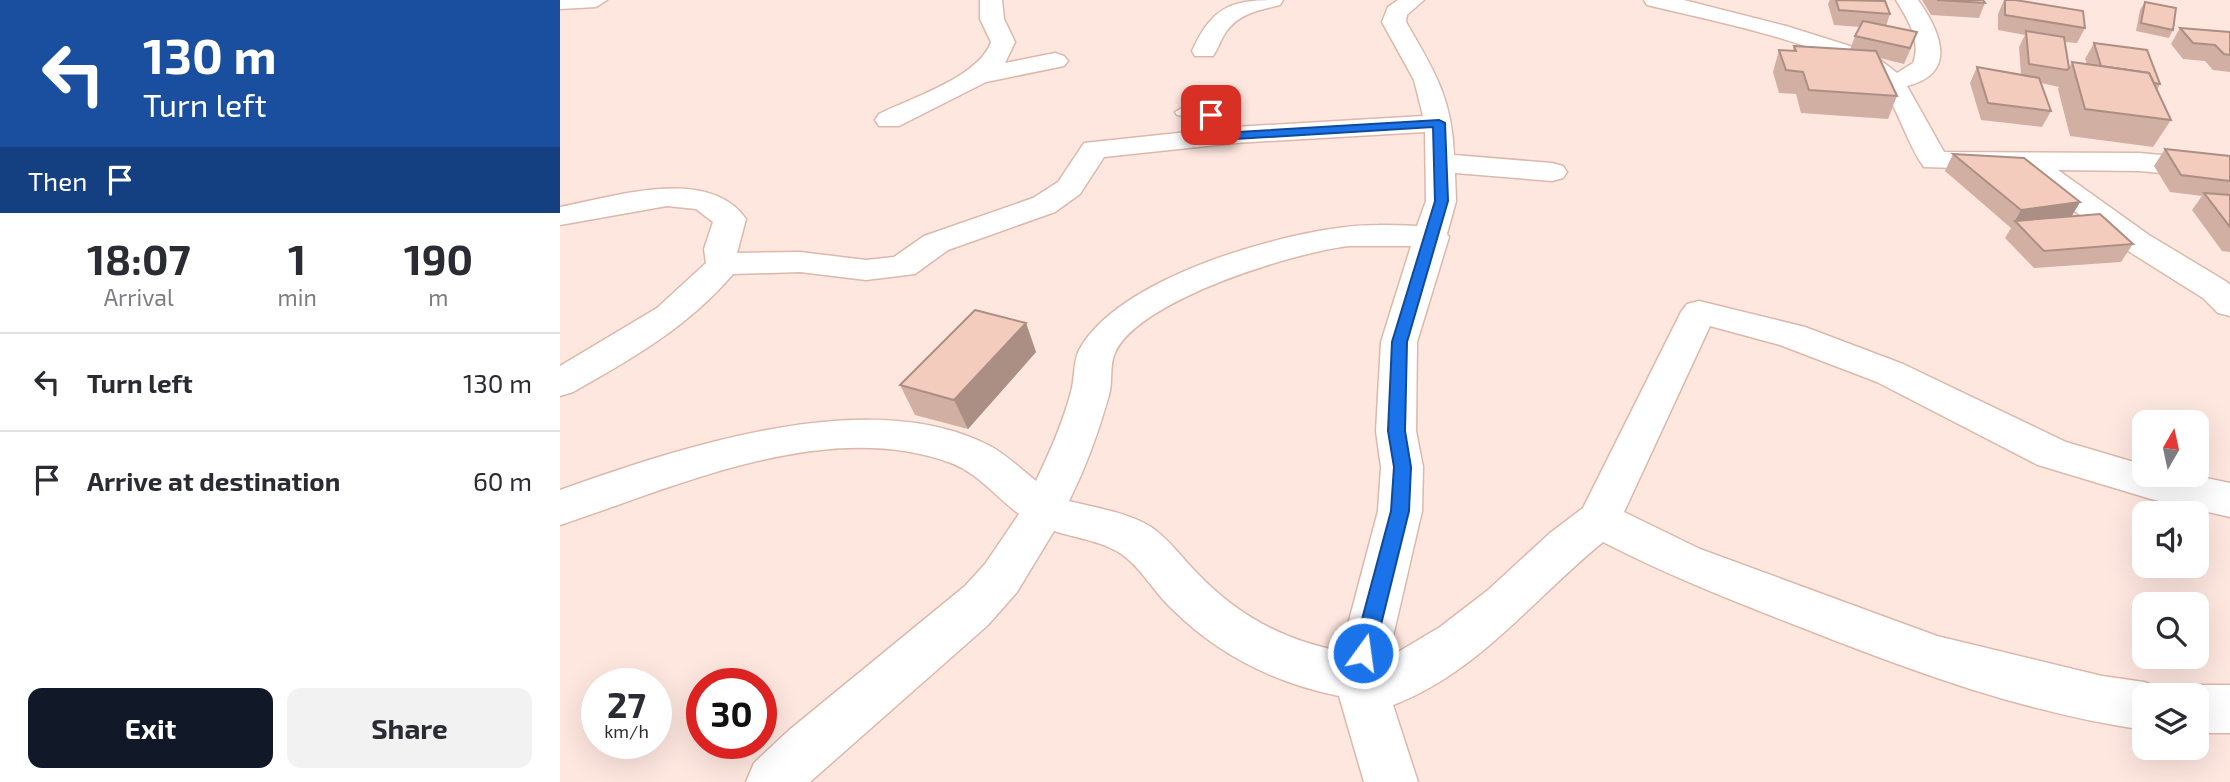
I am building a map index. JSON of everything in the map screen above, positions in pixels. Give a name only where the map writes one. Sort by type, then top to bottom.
[{"type":"street","points":[[560,2],[596,0]]},
{"type":"street","points":[[978,76],[1000,53],[1003,41],[992,19],[991,0]]},
{"type":"street","points":[[1204,51],[1213,29],[1226,17],[1249,4],[1272,0]]},
{"type":"street","points":[[1655,0],[1787,33],[1863,62],[1891,82],[1934,161],[2139,162],[2230,170]]},
{"type":"street","points":[[1891,82],[1917,74],[1926,61],[1929,42],[1907,0]]},
{"type":"street","points":[[1391,782],[1359,677],[1400,511],[1402,467],[1396,431],[1399,342],[1433,237],[1441,201],[1439,123],[1427,80],[1394,22],[1396,5]]},
{"type":"street","points":[[888,120],[978,76],[1055,61]]},
{"type":"street","points":[[723,264],[800,262],[866,270],[902,267],[936,243],[1020,216],[1044,205],[1069,188],[1094,149],[1235,135],[1439,123]]},
{"type":"street","points":[[1441,163],[1552,172]]},
{"type":"street","points":[[2029,163],[2137,242],[2228,301]]},
{"type":"street","points":[[560,216],[667,197],[704,200],[730,219],[720,249],[723,264],[707,285],[629,345],[560,383]]},
{"type":"street","points":[[773,782],[803,751],[966,617],[999,580],[1046,510],[1090,394],[1096,353],[1116,324],[1146,303],[1184,285],[1251,260],[1323,240],[1378,235],[1433,237]]},
{"type":"street","points":[[560,508],[694,461],[852,433],[928,439],[969,453],[1046,510],[1136,541],[1185,593],[1222,624],[1292,662],[1393,682],[1425,663],[1505,604],[1566,546],[1600,520],[1699,312],[1792,337],[1890,373],[2053,454],[2151,483],[2230,500]]},
{"type":"street","points":[[1600,520],[1684,562],[1937,658],[2102,700],[2132,704]]},
{"type":"street","points":[[2209,709],[2230,709]]},
{"type":"lane","points":[[1182,112],[1211,115],[1230,127],[1235,135]]},
{"type":"building","points":[[1836,0],[1885,1],[1890,14],[1839,10]]},
{"type":"building","points":[[1937,0],[1983,0],[1985,3]]},
{"type":"building","points":[[2005,0],[2083,11],[2085,28],[2005,15]]},
{"type":"building","points":[[2145,2],[2176,8],[2173,30],[2141,23]]},
{"type":"building","points":[[1863,21],[1917,32],[1910,48],[1855,36]]},
{"type":"building","points":[[2180,28],[2230,32],[2230,55],[2224,54],[2215,45],[2193,43]]},
{"type":"building","points":[[2026,31],[2064,37],[2069,68],[2067,70],[2029,64]]},
{"type":"building","points":[[2094,43],[2147,50],[2160,84],[2154,83],[2149,73],[2101,66]]},
{"type":"building","points":[[1794,46],[1876,51],[1897,96],[1809,90],[1803,72],[1786,70],[1779,50],[1796,51]]},
{"type":"building","points":[[2072,62],[2149,73],[2171,120],[2085,109]]},
{"type":"building","points":[[1977,67],[2039,78],[2051,111],[1988,103]]},
{"type":"building","points":[[2165,149],[2230,156],[2230,181],[2181,175]]},
{"type":"building","points":[[1953,154],[2024,158],[2080,202],[2021,210]]},
{"type":"building","points":[[2204,193],[2230,195],[2230,227]]},
{"type":"building","points":[[2100,214],[2133,244],[2044,251],[2015,221]]},
{"type":"building","points":[[975,310],[1026,323],[954,400],[900,385]]},
{"type":"route","points":[[1211,115],[1230,127],[1235,135],[1439,123],[1441,201],[1433,237],[1399,342],[1396,431],[1402,467],[1400,511],[1363,653]]}]
